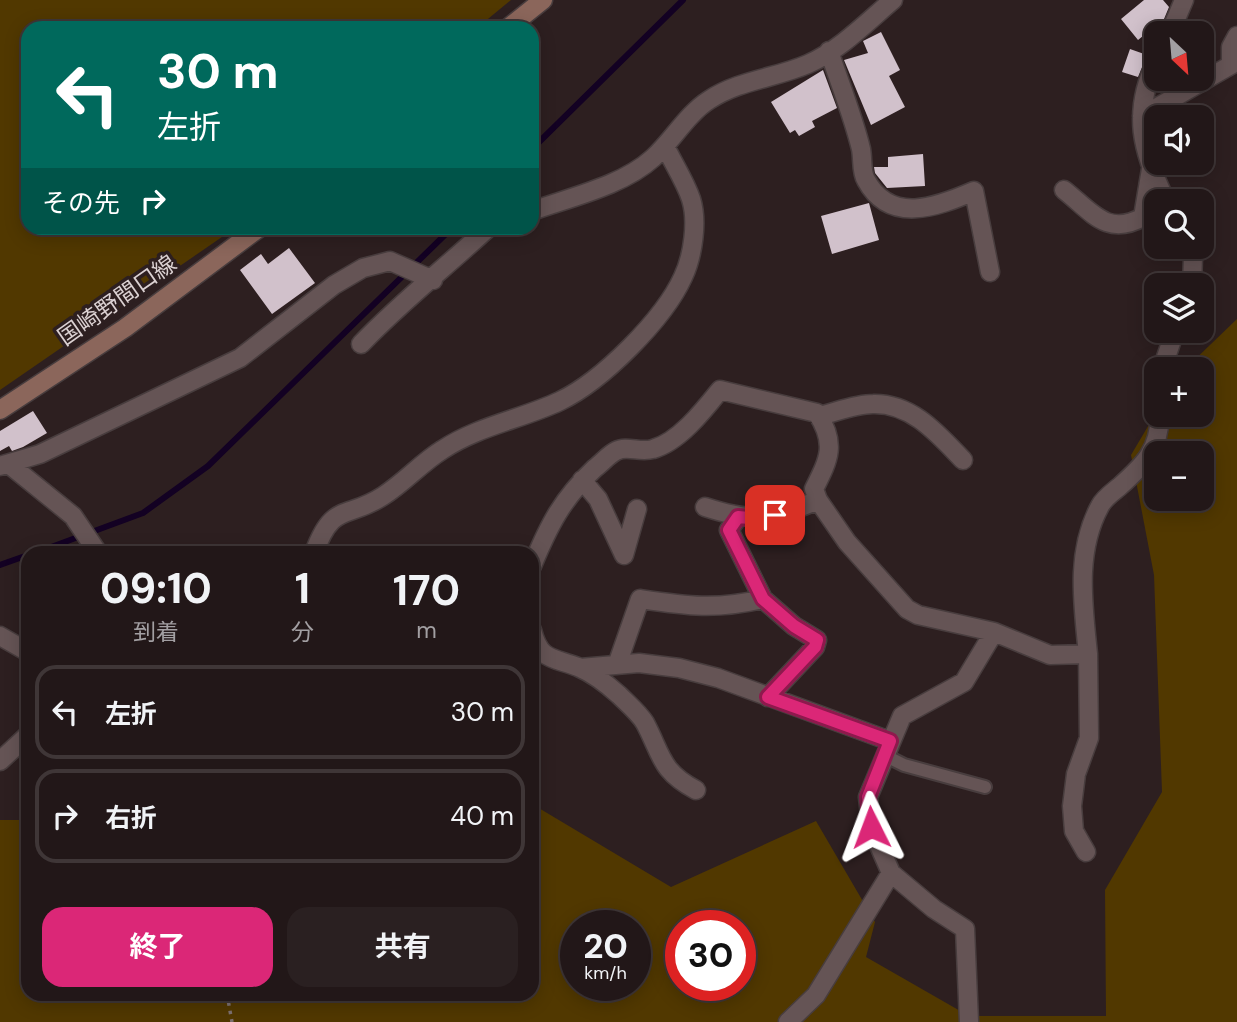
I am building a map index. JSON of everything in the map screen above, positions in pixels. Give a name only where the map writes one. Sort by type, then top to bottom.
[{"type":"main road","points":[[517,21],[543,0]]},
{"type":"main road","name":"国崎野間口線","points":[[0,410],[124,328],[250,235]]},
{"type":"street","points":[[539,208],[618,180],[652,160],[707,101],[736,85],[775,76],[811,63],[893,0]]},
{"type":"street","points":[[1175,21],[1184,0]]},
{"type":"street","points":[[1142,116],[1234,63],[1231,47],[1237,36]]},
{"type":"street","points":[[829,51],[861,150],[864,178],[878,198],[893,207],[917,210],[974,191],[990,272]]},
{"type":"street","points":[[1144,91],[1142,116],[1144,138]]},
{"type":"street","points":[[317,546],[323,528],[343,512],[379,498],[405,481],[441,450],[562,400],[608,367],[657,316],[684,277],[694,241],[692,200],[665,146]]},
{"type":"street","points":[[1064,190],[1108,226],[1128,226],[1143,217],[1150,175]]},
{"type":"street","points":[[361,344],[397,306],[433,280],[481,235]]},
{"type":"street","points":[[5,466],[40,454],[240,358],[334,285],[363,268],[390,261],[433,280]]},
{"type":"street","points":[[539,549],[553,515],[582,480],[614,452],[624,448],[639,451],[654,449],[677,434],[720,390],[817,413],[830,441],[830,458],[814,489],[818,500],[847,542],[908,609],[918,615],[994,632],[1050,655],[1088,654]]},
{"type":"street","points":[[819,416],[872,404],[896,407],[926,422],[963,460]]},
{"type":"street","points":[[1086,852],[1074,831],[1072,806],[1076,774],[1088,738],[1088,654],[1082,591],[1086,537],[1102,502],[1142,467],[1159,438],[1159,427]]},
{"type":"street","points":[[5,466],[73,516],[94,546]]},
{"type":"street","points":[[582,480],[598,499],[624,555],[637,509]]},
{"type":"street","points":[[705,507],[738,517],[760,519],[791,512],[818,500]]},
{"type":"street","points":[[738,517],[729,530],[763,599],[794,626],[817,640],[815,647],[768,697]]},
{"type":"street","points":[[617,665],[640,599],[727,608],[763,599]]},
{"type":"street","points":[[970,1022],[965,929],[934,909],[891,873],[871,827],[868,797],[902,716],[964,682],[994,632]]},
{"type":"street","points":[[0,636],[21,648]]},
{"type":"street","points":[[539,650],[552,660],[580,668],[617,693],[644,721],[663,765],[676,779],[696,790]]},
{"type":"street","points":[[580,668],[639,663],[679,668],[718,678],[887,748]]},
{"type":"street","points":[[0,761],[21,742]]},
{"type":"street","points":[[788,1022],[816,996],[891,873]]},
{"type":"lane","points":[[887,748],[904,765],[985,787]]},
{"type":"path","points":[[229,1001],[233,1022]]},
{"type":"shaded area","points":[[0,0],[511,0],[486,21],[21,21],[21,235],[225,235],[0,390]]},
{"type":"shaded area","points":[[1237,319],[1237,1022],[0,1022],[0,820],[21,820],[21,1001],[539,1001],[539,808],[671,887],[816,821],[875,922],[866,957],[969,1016],[1106,1016],[1105,890],[1162,792],[1154,575],[1131,455],[1148,427],[1214,427],[1214,357],[1197,357]]},
{"type":"building","points":[[1144,0],[1163,0],[1169,7],[1162,21],[1144,21],[1144,35],[1138,40],[1121,19]]},
{"type":"building","points":[[881,32],[900,70],[889,76],[905,107],[871,125],[844,60],[868,53],[863,41]]},
{"type":"building","points":[[1130,49],[1144,54],[1144,62],[1138,77],[1122,72]]},
{"type":"building","points":[[823,70],[837,108],[812,121],[815,127],[799,136],[795,130],[790,133],[771,102]]},
{"type":"building","points":[[923,154],[925,186],[887,188],[875,173],[874,167],[888,167],[888,157]]},
{"type":"building","points":[[869,203],[879,240],[832,254],[821,216]]},
{"type":"building","points":[[289,248],[315,283],[272,314],[240,270],[261,254],[268,264]]},
{"type":"building","points":[[33,411],[47,433],[23,447],[12,451],[9,446],[0,451],[0,431]]},
{"type":"waterway","points":[[539,142],[683,0]]},
{"type":"waterway","points":[[54,546],[143,513],[208,466],[445,235]]},
{"type":"waterway","points":[[0,565],[21,558]]},
{"type":"route","points":[[775,515],[760,519],[738,517],[729,530],[763,599],[794,626],[817,640],[815,647],[768,697],[890,741],[868,797],[871,827]]}]
